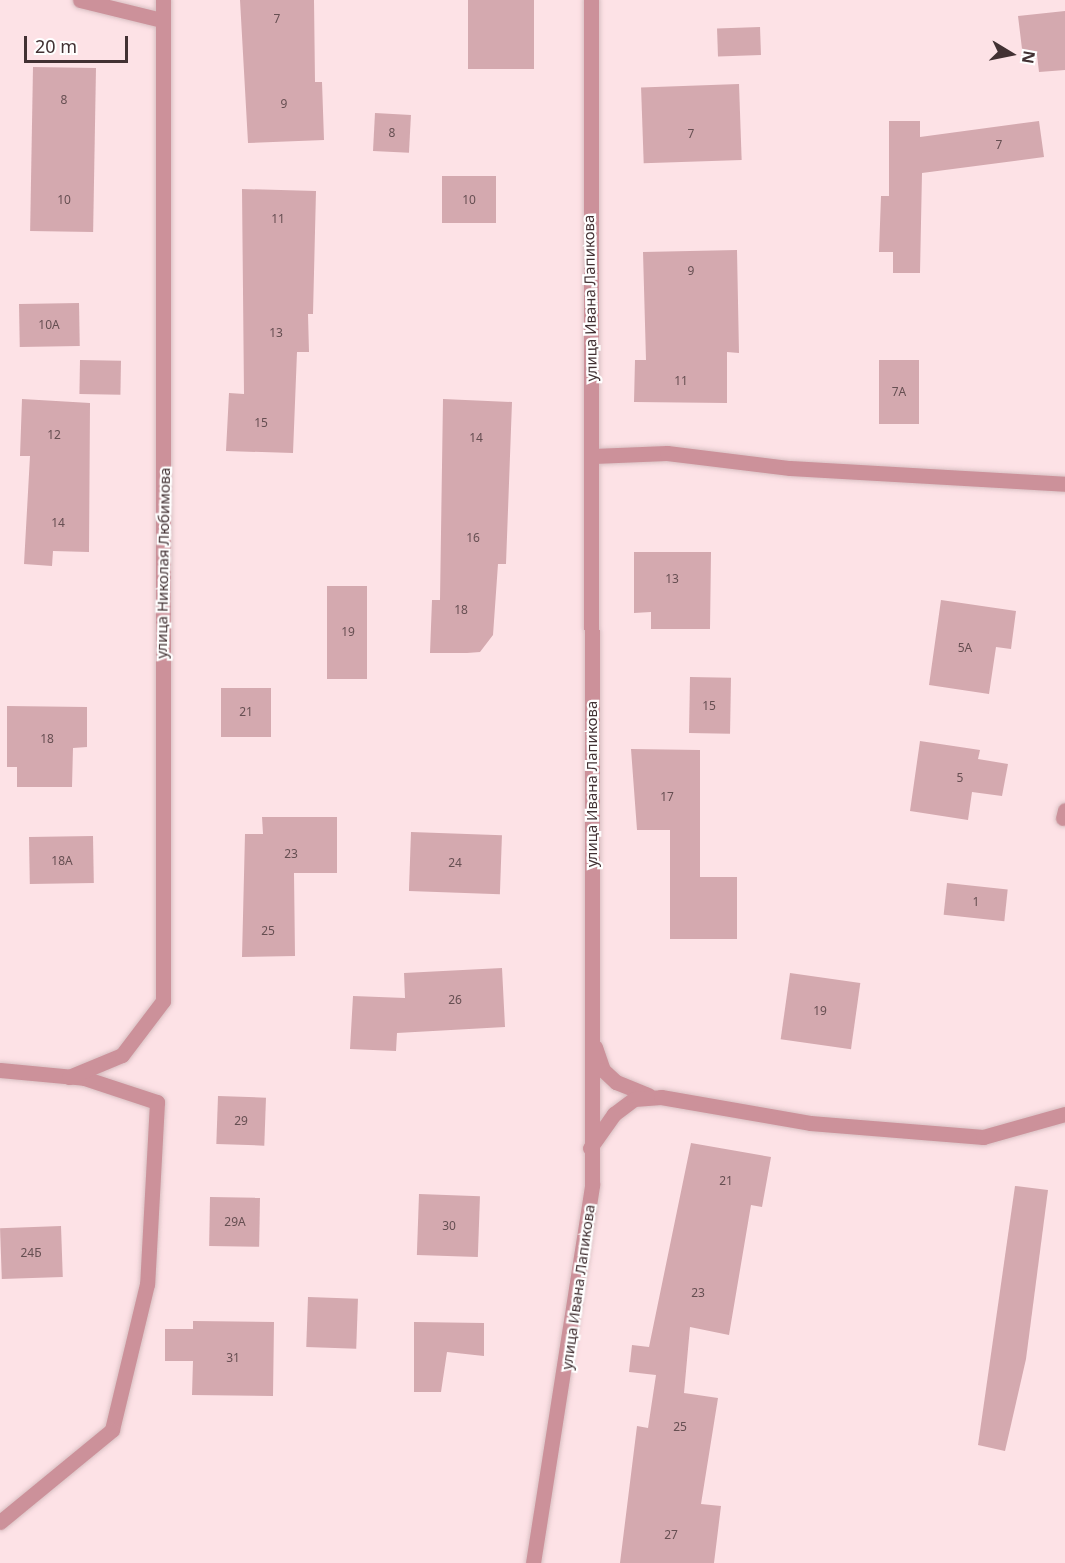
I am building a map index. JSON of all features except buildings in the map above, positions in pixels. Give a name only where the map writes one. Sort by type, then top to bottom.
[{"type":"street","points":[[80,0],[162,20]]},
{"type":"street","name":"улица Николая Любимова","points":[[69,1077],[122,1055],[163,1001],[167,298],[163,0]]},
{"type":"street","name":"улица Ивана Лапикова","points":[[533,1563],[589,1228],[593,456],[591,0]]},
{"type":"street","points":[[593,456],[667,453],[801,469],[1065,484]]},
{"type":"street","points":[[591,1036],[603,1071],[616,1082],[661,1097],[810,1123],[983,1137],[1065,1114]]},
{"type":"street","points":[[0,1070],[69,1077],[157,1102],[147,1284],[112,1430],[0,1522]]},
{"type":"street","points":[[590,1148],[614,1114],[634,1099],[661,1097]]}]
